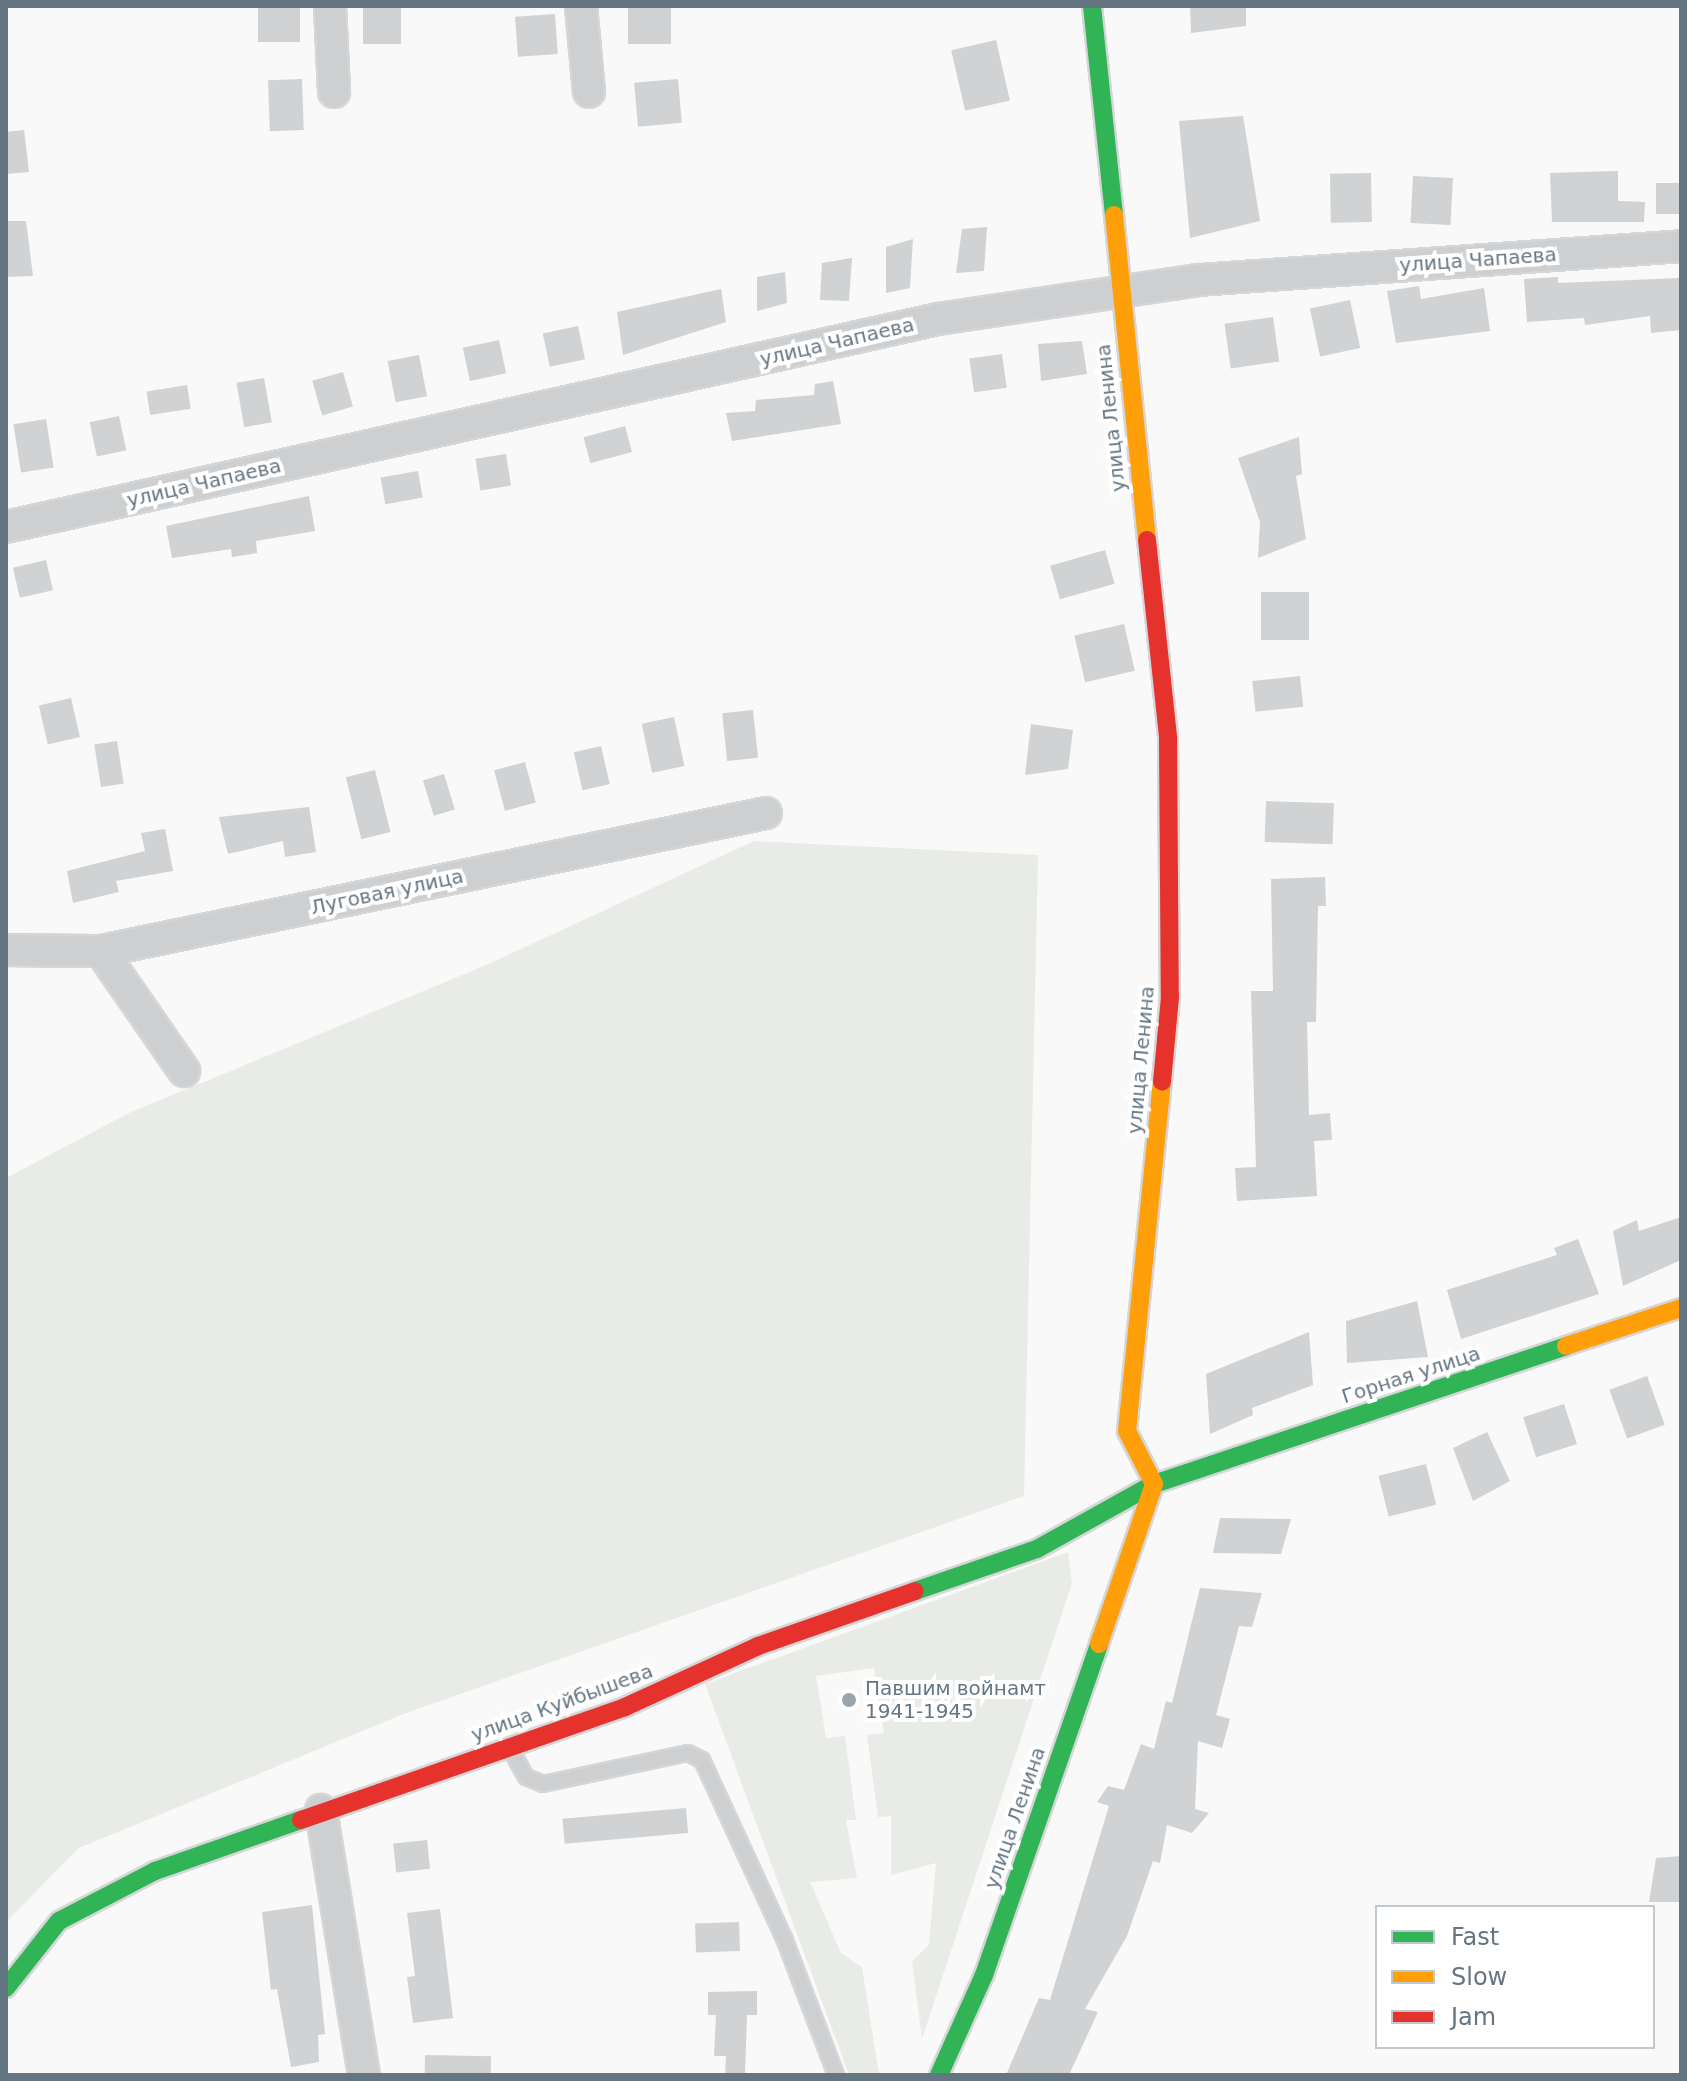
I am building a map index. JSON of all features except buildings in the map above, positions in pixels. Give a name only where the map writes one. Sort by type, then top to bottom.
[{"type":"street","points":[[330,6],[334,92]]},
{"type":"street","points":[[581,6],[589,92]]},
{"type":"street","name":"улица Ленина","points":[[939,2075],[984,1975],[1154,1484],[1127,1431],[1170,997],[1168,738],[1092,6]]},
{"type":"street","name":"улица Чапаева","points":[[6,527],[938,319],[1198,280],[1681,246]]},
{"type":"street","name":"Луговая улица","points":[[6,950],[101,951],[766,813]]},
{"type":"street","points":[[101,951],[184,1071]]},
{"type":"street","name":"Горная улица","points":[[1154,1484],[1681,1308]]},
{"type":"street","name":"улица Куйбышева","points":[[6,1988],[59,1921],[155,1871],[321,1810],[625,1707],[758,1646],[1037,1549],[1154,1484]]},
{"type":"street","points":[[321,1810],[364,2075]]},
{"type":"lane","points":[[509,1746],[526,1777],[543,1784],[688,1753],[702,1760],[784,1938],[836,2075]]},
{"type":"shaded area","points":[[754,841],[1038,855],[1024,1496],[406,1713],[79,1848],[6,1922],[6,1178],[129,1113],[484,966]]},
{"type":"shaded area","points":[[1068,1552],[1072,1583],[922,2039],[912,1961],[929,1945],[936,1863],[891,1875],[891,1816],[878,1817],[867,1735],[884,1733],[874,1668],[816,1676],[826,1738],[845,1736],[856,1820],[846,1820],[857,1878],[810,1882],[841,1953],[862,1967],[879,2075],[849,2075],[705,1684]]},
{"type":"traffic: fast","points":[[1092,6],[1114,215]]},
{"type":"traffic: fast","points":[[915,1591],[1037,1549],[1154,1484],[1566,1346]]},
{"type":"traffic: fast","points":[[939,2075],[984,1975],[1099,1644]]},
{"type":"traffic: fast","points":[[6,1988],[59,1921],[155,1871],[301,1820]]},
{"type":"traffic: slow","points":[[1114,215],[1147,540]]},
{"type":"traffic: slow","points":[[1099,1644],[1154,1484],[1127,1431],[1162,1082]]},
{"type":"traffic: slow","points":[[1566,1346],[1681,1308]]},
{"type":"traffic: jam","points":[[1147,540],[1168,738],[1170,997],[1162,1082]]},
{"type":"traffic: jam","points":[[301,1820],[625,1707],[758,1646],[915,1591]]},
{"type":"place","name":"Павшим войнамт 1941-1945","points":[[849,1700]]}]
